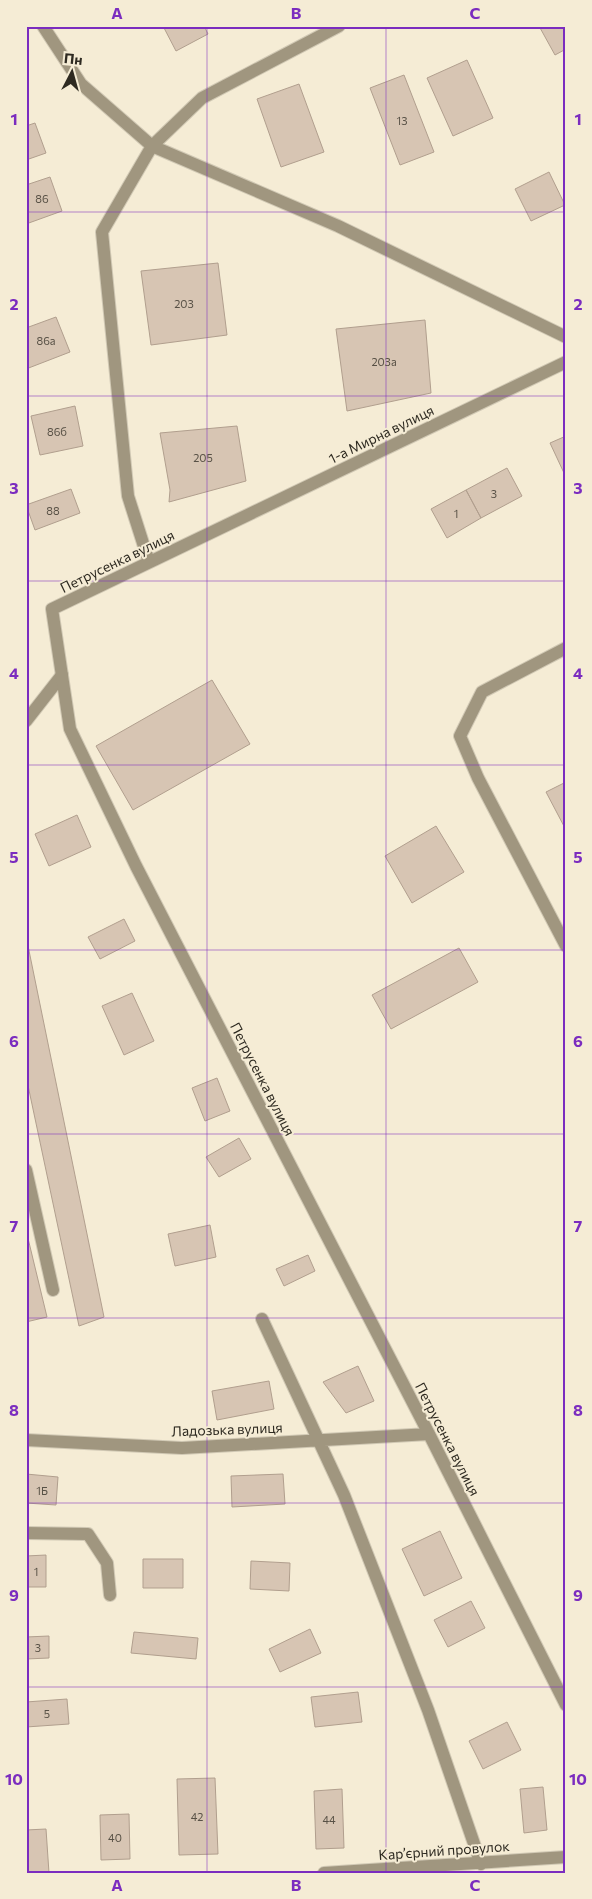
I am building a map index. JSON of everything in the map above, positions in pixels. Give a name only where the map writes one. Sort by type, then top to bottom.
[{"type":"street","points":[[44,26],[81,84],[152,146],[338,226],[566,338]]},
{"type":"street","points":[[149,562],[128,496],[102,232],[152,146],[202,98],[339,26]]},
{"type":"street","name":"1-а Мирна вулиця","points":[[209,533],[566,362]]},
{"type":"street","name":"Петрусенка вулиця","points":[[209,533],[52,609],[70,729],[132,858],[429,1434],[566,1705]]},
{"type":"street","points":[[566,648],[482,692],[460,736],[478,778],[566,946]]},
{"type":"street","points":[[26,721],[62,676]]},
{"type":"street","points":[[26,1170],[53,1290]]},
{"type":"street","points":[[262,1319],[344,1495],[428,1710],[481,1864]]},
{"type":"street","name":"Ладозька вулиця","points":[[26,1440],[182,1448],[429,1434]]},
{"type":"street","points":[[26,1533],[88,1534],[106,1563],[110,1595]]},
{"type":"street","name":"Кар’єрний провулок","points":[[324,1873],[566,1857]]},
{"type":"building","points":[[163,26],[204,26],[208,34],[176,51]]},
{"type":"building","points":[[539,26],[566,26],[566,49],[555,55]]},
{"type":"building","points":[[467,60],[493,118],[453,136],[427,78]]},
{"type":"building","points":[[404,75],[434,152],[400,165],[370,88]]},
{"type":"building","points":[[299,84],[324,152],[281,167],[257,99]]},
{"type":"building","points":[[35,123],[46,153],[26,160],[26,126]]},
{"type":"building","points":[[549,172],[565,205],[531,221],[515,189]]},
{"type":"building","points":[[50,177],[62,211],[26,224],[26,185]]},
{"type":"building","points":[[218,263],[227,335],[151,345],[141,271]]},
{"type":"building","points":[[56,317],[70,352],[26,369],[26,328]]},
{"type":"building","points":[[425,320],[431,393],[347,411],[336,329]]},
{"type":"building","points":[[75,406],[83,446],[40,455],[31,416]]},
{"type":"building","points":[[237,426],[246,481],[169,502],[170,490],[160,433]]},
{"type":"building","points":[[566,436],[566,472],[564,473],[550,443]]},
{"type":"building","points":[[507,468],[522,496],[481,518],[466,490]]},
{"type":"building","points":[[71,489],[80,513],[35,530],[26,505]]},
{"type":"building","points":[[466,490],[481,518],[447,538],[431,509]]},
{"type":"building","points":[[212,680],[250,744],[133,810],[96,746]]},
{"type":"building","points":[[566,782],[566,830],[546,792]]},
{"type":"building","points":[[77,815],[91,847],[49,866],[35,834]]},
{"type":"building","points":[[436,826],[464,872],[412,903],[385,856]]},
{"type":"building","points":[[124,919],[135,941],[100,959],[88,937]]},
{"type":"building","points":[[26,936],[104,1317],[79,1326],[26,1076]]},
{"type":"building","points":[[459,948],[478,982],[391,1029],[372,995]]},
{"type":"building","points":[[132,993],[154,1041],[124,1055],[102,1006]]},
{"type":"building","points":[[217,1078],[230,1111],[205,1121],[192,1088]]},
{"type":"building","points":[[239,1138],[251,1159],[219,1177],[206,1157]]},
{"type":"building","points":[[210,1225],[216,1257],[175,1266],[168,1234]]},
{"type":"building","points":[[26,1230],[47,1317],[26,1322]]},
{"type":"building","points":[[308,1255],[315,1271],[284,1286],[276,1269]]},
{"type":"building","points":[[358,1366],[374,1401],[346,1413],[323,1382]]},
{"type":"building","points":[[269,1381],[274,1409],[217,1420],[212,1391]]},
{"type":"building","points":[[26,1474],[58,1477],[56,1505],[26,1503]]},
{"type":"building","points":[[283,1474],[285,1504],[232,1507],[231,1476]]},
{"type":"building","points":[[440,1531],[462,1578],[424,1596],[402,1549]]},
{"type":"building","points":[[46,1555],[46,1587],[26,1587],[26,1556]]},
{"type":"building","points":[[143,1559],[183,1559],[183,1588],[143,1588]]},
{"type":"building","points":[[251,1561],[290,1563],[289,1591],[250,1589]]},
{"type":"building","points":[[471,1601],[485,1628],[448,1647],[434,1620]]},
{"type":"building","points":[[310,1629],[321,1653],[280,1672],[269,1649]]},
{"type":"building","points":[[134,1632],[198,1638],[196,1659],[131,1653]]},
{"type":"building","points":[[49,1636],[49,1658],[26,1659],[26,1637]]},
{"type":"building","points":[[358,1692],[362,1722],[315,1727],[311,1697]]},
{"type":"building","points":[[67,1699],[69,1724],[26,1727],[26,1702]]},
{"type":"building","points":[[507,1722],[521,1750],[483,1769],[469,1741]]},
{"type":"building","points":[[215,1778],[218,1854],[179,1855],[177,1779]]},
{"type":"building","points":[[543,1787],[547,1830],[524,1833],[520,1789]]},
{"type":"building","points":[[342,1789],[344,1848],[316,1849],[314,1791]]},
{"type":"building","points":[[129,1814],[130,1859],[101,1860],[100,1815]]},
{"type":"building","points":[[46,1829],[49,1873],[26,1873],[26,1830]]}]
